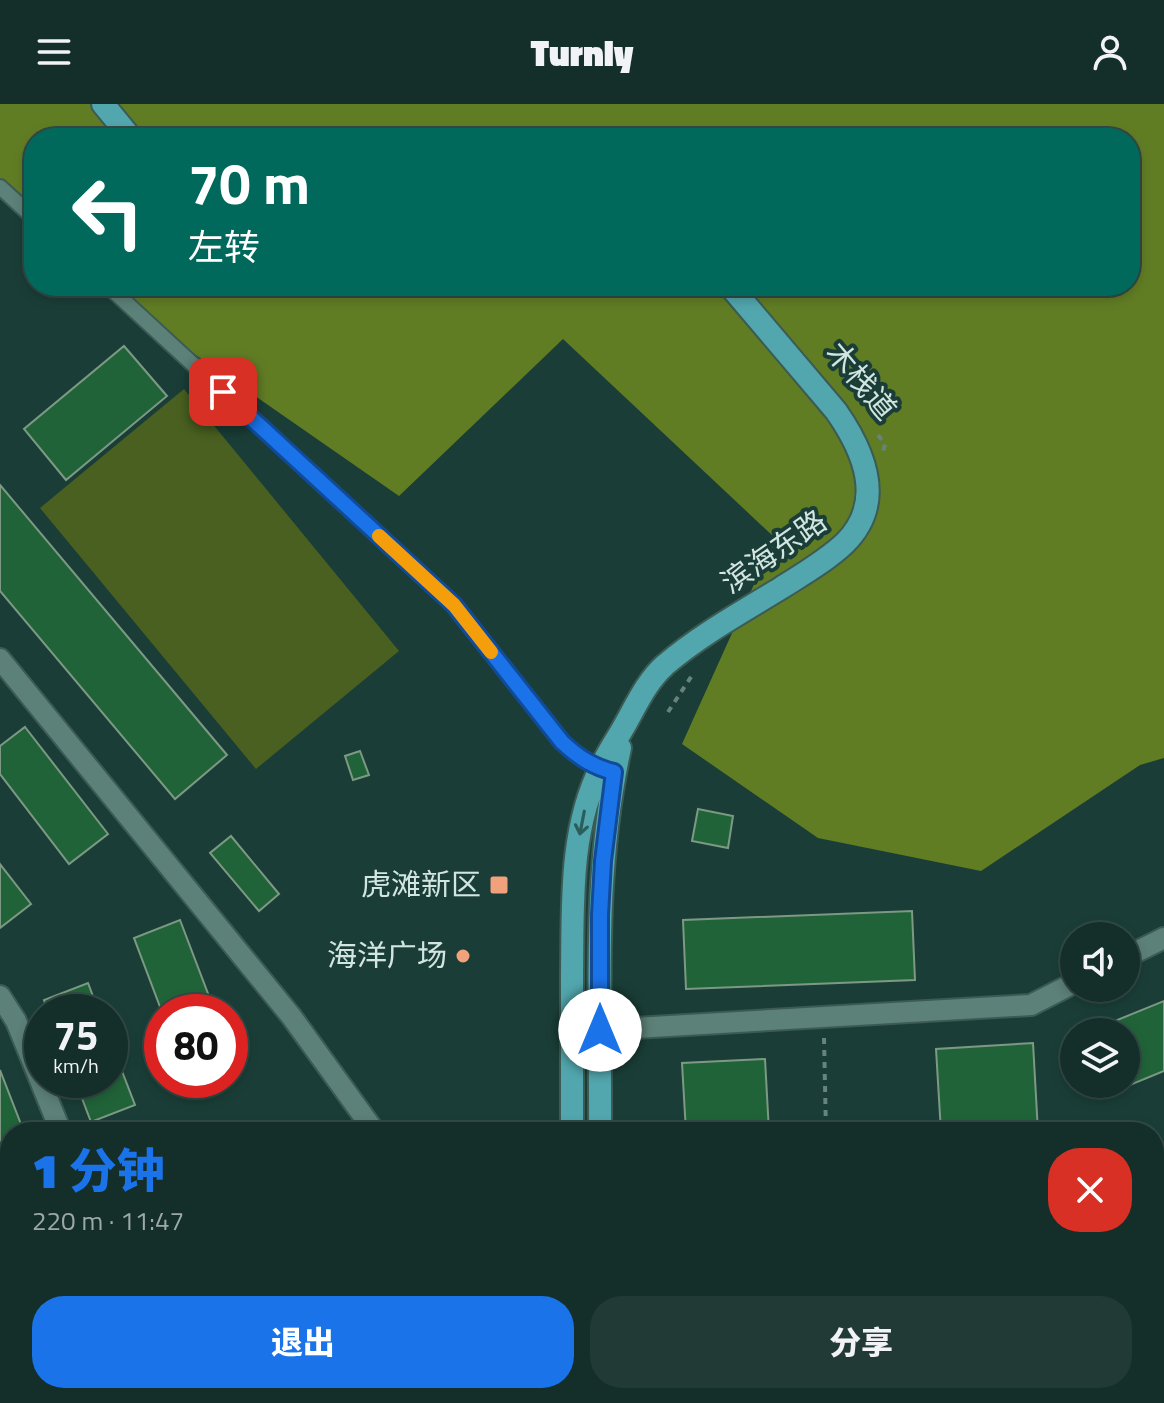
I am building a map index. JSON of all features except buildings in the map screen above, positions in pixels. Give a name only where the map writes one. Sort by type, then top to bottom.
[{"type":"highway","points":[[103,104],[123,128]]},
{"type":"highway","name":"滨海东路","points":[[572,1122],[573,915],[576,857],[585,808],[607,770],[640,695],[662,668],[689,645],[824,561],[847,541],[861,522],[867,497],[867,473],[849,430],[738,296]]},
{"type":"highway","name":"滨海东路","points":[[600,1122],[600,915],[607,770]]},
{"type":"street","points":[[0,659],[291,1016],[368,1122]]},
{"type":"street","points":[[1140,950],[1164,938]]},
{"type":"street","points":[[600,1030],[1031,1005],[1060,990]]},
{"type":"street","points":[[0,996],[16,1021],[57,1122]]},
{"type":"lane","points":[[0,187],[24,209]]},
{"type":"lane","points":[[119,296],[454,605],[562,742],[574,754],[607,770]]},
{"type":"path","name":"木栈道","points":[[875,431],[885,444],[882,458]]},
{"type":"path","points":[[668,712],[700,662]]},
{"type":"path","points":[[823,1017],[826,1122]]},
{"type":"green space","points":[[0,104],[1164,104],[1164,758],[1140,765],[981,871],[818,838],[682,744],[775,538],[563,339],[399,496],[147,321],[121,296],[1140,296],[1140,128],[24,128],[24,203],[0,180]]},
{"type":"green space","points":[[184,389],[399,651],[256,769],[40,508]]},
{"type":"slow traffic","points":[[379,536],[454,605],[491,652]]},
{"type":"place","name":"虎滩新区","points":[[499,885]]},
{"type":"place","name":"海洋广场","points":[[463,956]]},
{"type":"route","points":[[223,392],[454,605],[574,754],[614,772],[600,915],[600,1030]]}]
